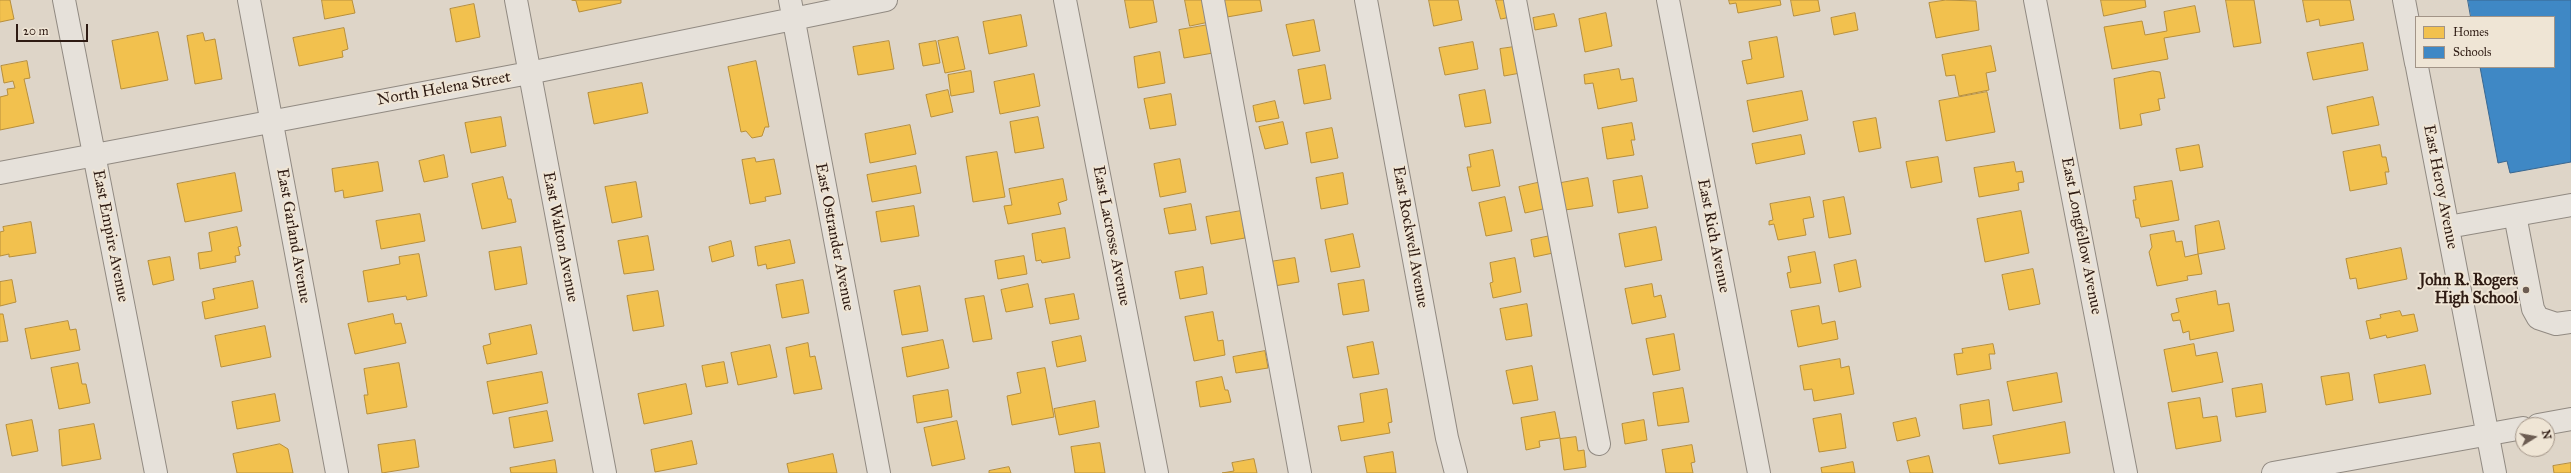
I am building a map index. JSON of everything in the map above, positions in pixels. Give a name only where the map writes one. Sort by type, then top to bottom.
[{"type":"street","name":"East Empire Avenue","points":[[64,0],[156,473]]},
{"type":"street","name":"East Garland Avenue","points":[[249,0],[337,473]]},
{"type":"street","name":"East Walton Avenue","points":[[516,0],[605,473]]},
{"type":"street","name":"North Helena Street","points":[[0,173],[272,120],[529,73],[792,10],[886,0]]},
{"type":"street","name":"East Lacrosse Avenue","points":[[1066,0],[1157,473]]},
{"type":"street","points":[[1213,0],[1300,473]]},
{"type":"street","name":"East Rockwell Avenue","points":[[1366,0],[1447,438],[1456,473]]},
{"type":"street","points":[[1515,0],[1599,444]]},
{"type":"street","name":"East Rich Avenue","points":[[1668,0],[1759,473]]},
{"type":"street","name":"East Longfellow Avenue","points":[[2035,0],[2126,473]]},
{"type":"street","points":[[2404,0],[2415,58]]},
{"type":"street","name":"East Ostrander Avenue","points":[[792,10],[879,473]]},
{"type":"street","name":"East Heroy Avenue","points":[[2417,68],[2495,473]]},
{"type":"street","points":[[2448,227],[2571,205]]},
{"type":"street","points":[[2515,215],[2533,309],[2538,318],[2556,324],[2571,322]]},
{"type":"street","points":[[2555,422],[2571,419]]},
{"type":"street","points":[[2272,473],[2515,429]]},
{"type":"building: Homes","points":[[0,0],[10,0],[14,19],[0,22]]},
{"type":"building: Homes","points":[[322,0],[352,0],[355,13],[325,19]]},
{"type":"building: Homes","points":[[572,0],[621,0],[621,3],[579,12],[576,1]]},
{"type":"building: Homes","points":[[1125,0],[1153,0],[1157,22],[1130,28]]},
{"type":"building: Homes","points":[[1185,0],[1209,0],[1214,21],[1190,26]]},
{"type":"building: Homes","points":[[1224,0],[1260,0],[1262,11],[1227,17]]},
{"type":"building: Homes","points":[[1429,0],[1458,0],[1462,20],[1434,26]]},
{"type":"building: Homes","points":[[1496,0],[1513,0],[1516,16],[1501,19]]},
{"type":"building: Homes","points":[[1729,0],[1780,0],[1781,5],[1738,13],[1736,3],[1730,4]]},
{"type":"building: Homes","points":[[1791,0],[1818,0],[1820,11],[1794,16]]},
{"type":"building: Homes","points":[[1946,0],[1976,1],[1979,30],[1936,38],[1929,3]]},
{"type":"building: Homes","points":[[2101,0],[2145,0],[2146,7],[2104,16]]},
{"type":"building: Homes","points":[[2226,0],[2254,0],[2261,43],[2234,47]]},
{"type":"building: Homes","points":[[2303,0],[2350,0],[2354,20],[2320,26],[2319,19],[2307,22]]},
{"type":"building: Homes","points":[[474,4],[480,37],[456,42],[450,9]]},
{"type":"building: Homes","points":[[2195,6],[2200,32],[2164,38],[2168,59],[2112,69],[2104,27],[2142,21],[2145,35],[2167,31],[2164,12]]},
{"type":"building: Homes","points":[[1606,13],[1612,46],[1585,52],[1579,19]]},
{"type":"building: Homes","points":[[1855,13],[1858,30],[1834,35],[1831,18]]},
{"type":"building: Homes","points":[[1554,14],[1557,26],[1535,30],[1533,18]]},
{"type":"building: Homes","points":[[1021,15],[1027,46],[989,54],[983,22]]},
{"type":"building: Homes","points":[[1314,20],[1320,51],[1293,56],[1286,25]]},
{"type":"building: Homes","points":[[1214,24],[1219,52],[1184,58],[1179,30]]},
{"type":"building: Homes","points":[[344,28],[348,49],[342,51],[343,57],[299,66],[293,38]]},
{"type":"building: Homes","points":[[158,32],[168,80],[121,89],[112,41]]},
{"type":"building: Homes","points":[[203,33],[205,41],[215,39],[222,79],[195,84],[187,36]]},
{"type":"building: Homes","points":[[958,37],[965,69],[945,73],[938,41]]},
{"type":"building: Homes","points":[[1777,37],[1784,77],[1747,84],[1742,61],[1752,59],[1749,42]]},
{"type":"building: Homes","points":[[889,41],[894,69],[858,75],[853,47]]},
{"type":"building: Homes","points":[[936,41],[940,63],[923,66],[919,44]]},
{"type":"building: Homes","points":[[1473,42],[1478,69],[1445,75],[1439,48]]},
{"type":"building: Homes","points":[[2363,43],[2368,70],[2313,80],[2307,53]]},
{"type":"building: Homes","points":[[1521,46],[1526,72],[1504,76],[1500,49]]},
{"type":"building: Homes","points":[[1991,46],[1996,71],[1986,73],[1989,90],[1959,96],[1955,75],[1946,76],[1942,55]]},
{"type":"building: Homes","points":[[1160,52],[1165,83],[1138,88],[1134,57]]},
{"type":"building: Homes","points":[[27,61],[30,78],[24,79],[34,123],[0,130],[0,97],[8,95],[7,89],[15,88],[13,81],[4,83],[1,66]]},
{"type":"building: Homes","points":[[756,61],[769,127],[765,127],[762,136],[752,138],[746,131],[741,132],[728,67]]},
{"type":"building: Homes","points":[[1325,65],[1331,99],[1304,104],[1298,70]]},
{"type":"building: Homes","points":[[1619,69],[1621,80],[1633,78],[1637,101],[1598,109],[1593,83],[1585,84],[1584,75]]},
{"type":"building: Homes","points":[[971,71],[974,92],[951,96],[948,75]]},
{"type":"building: Homes","points":[[2153,71],[2160,72],[2165,98],[2158,99],[2160,110],[2140,114],[2142,125],[2120,129],[2114,79]]},
{"type":"building: Homes","points":[[1034,74],[1040,106],[1000,114],[994,82]]},
{"type":"building: Homes","points":[[642,83],[648,113],[594,124],[588,93]]},
{"type":"building: Homes","points":[[948,90],[953,112],[931,117],[926,95]]},
{"type":"building: Homes","points":[[1485,90],[1491,123],[1465,127],[1459,95]]},
{"type":"building: Homes","points":[[1802,91],[1808,120],[1753,132],[1747,101]]},
{"type":"building: Homes","points":[[1987,92],[1995,132],[1946,141],[1939,101]]},
{"type":"building: Homes","points":[[1171,94],[1176,125],[1150,129],[1144,99]]},
{"type":"building: Homes","points":[[2373,97],[2379,125],[2332,134],[2327,107]]},
{"type":"building: Homes","points":[[1275,101],[1279,118],[1256,122],[1253,106]]},
{"type":"building: Homes","points":[[501,117],[506,146],[471,153],[465,123]]},
{"type":"building: Homes","points":[[1038,117],[1044,148],[1015,153],[1010,122]]},
{"type":"building: Homes","points":[[1876,118],[1881,148],[1859,152],[1853,122]]},
{"type":"building: Homes","points":[[1283,122],[1288,144],[1265,149],[1259,127]]},
{"type":"building: Homes","points":[[1632,123],[1635,140],[1631,140],[1634,155],[1607,159],[1602,128]]},
{"type":"building: Homes","points":[[910,125],[916,154],[870,163],[865,134]]},
{"type":"building: Homes","points":[[1332,128],[1338,158],[1311,163],[1306,133]]},
{"type":"building: Homes","points":[[1801,135],[1805,154],[1756,164],[1752,144]]},
{"type":"building: Homes","points":[[2199,145],[2203,167],[2180,171],[2176,149]]},
{"type":"building: Homes","points":[[2380,145],[2382,157],[2386,157],[2389,172],[2385,172],[2387,184],[2350,191],[2343,152]]},
{"type":"building: Homes","points":[[1493,150],[1500,186],[1472,191],[1467,167],[1471,167],[1469,155]]},
{"type":"building: Homes","points":[[997,152],[1005,197],[973,202],[966,157]]},
{"type":"building: Homes","points":[[444,155],[448,177],[424,182],[419,161]]},
{"type":"building: Homes","points":[[1938,157],[1942,182],[1911,188],[1906,162]]},
{"type":"building: Homes","points":[[755,158],[756,162],[774,159],[781,194],[765,197],[766,201],[750,204],[742,160]]},
{"type":"building: Homes","points":[[1180,159],[1186,192],[1160,197],[1154,164]]},
{"type":"building: Homes","points":[[378,162],[383,191],[344,198],[343,190],[335,192],[332,169]]},
{"type":"building: Homes","points":[[2014,162],[2016,172],[2022,171],[2024,182],[2018,183],[2019,190],[1979,197],[1974,168]]},
{"type":"building: Homes","points":[[916,166],[921,193],[872,202],[867,175]]},
{"type":"building: Homes","points":[[235,173],[242,211],[185,222],[177,184]]},
{"type":"building: Homes","points":[[1343,173],[1348,204],[1321,209],[1316,178]]},
{"type":"building: Homes","points":[[1642,176],[1648,208],[1618,213],[1613,181]]},
{"type":"building: Homes","points":[[503,177],[508,199],[511,199],[516,222],[482,229],[472,184]]},
{"type":"building: Homes","points":[[1588,178],[1593,206],[1565,210],[1561,183]]},
{"type":"building: Homes","points":[[1063,179],[1067,200],[1058,203],[1061,214],[1008,224],[1004,206],[1012,205],[1009,189]]},
{"type":"building: Homes","points":[[1546,181],[1552,207],[1525,213],[1519,187]]},
{"type":"building: Homes","points":[[2172,181],[2179,220],[2141,227],[2139,218],[2136,218],[2133,200],[2136,200],[2134,187]]},
{"type":"building: Homes","points":[[636,182],[642,217],[612,223],[605,187]]},
{"type":"building: Homes","points":[[1505,197],[1512,231],[1486,236],[1479,203]]},
{"type":"building: Homes","points":[[1810,197],[1814,217],[1803,219],[1806,235],[1778,240],[1774,224],[1769,225],[1769,221],[1773,220],[1770,204]]},
{"type":"building: Homes","points":[[1844,197],[1851,234],[1829,238],[1823,201]]},
{"type":"building: Homes","points":[[1191,204],[1196,230],[1169,234],[1164,209]]},
{"type":"building: Homes","points":[[914,206],[919,236],[881,242],[876,212]]},
{"type":"building: Homes","points":[[1241,211],[1245,238],[1211,244],[1206,217]]},
{"type":"building: Homes","points":[[2021,211],[2029,253],[1985,262],[1977,219]]},
{"type":"building: Homes","points":[[420,214],[425,241],[381,249],[376,221]]},
{"type":"building: Homes","points":[[2219,221],[2225,249],[2198,254],[2195,226]]},
{"type":"building: Homes","points":[[31,222],[36,253],[9,257],[9,254],[0,256],[0,232],[4,231],[3,227]]},
{"type":"building: Homes","points":[[237,227],[241,246],[238,247],[240,255],[235,256],[236,262],[200,269],[198,253],[212,251],[209,233]]},
{"type":"building: Homes","points":[[1656,227],[1662,260],[1625,267],[1619,234]]},
{"type":"building: Homes","points":[[1065,228],[1070,258],[1042,263],[1041,260],[1036,261],[1032,234]]},
{"type":"building: Homes","points":[[2174,231],[2176,242],[2182,241],[2185,257],[2198,254],[2202,274],[2187,276],[2188,280],[2157,286],[2149,252],[2152,247],[2150,235]]},
{"type":"building: Homes","points":[[1353,234],[1360,267],[1331,272],[1325,240]]},
{"type":"building: Homes","points":[[1555,235],[1558,252],[1534,257],[1531,240]]},
{"type":"building: Homes","points":[[648,236],[654,270],[624,274],[618,241]]},
{"type":"building: Homes","points":[[790,240],[795,263],[767,269],[766,264],[758,266],[755,247]]},
{"type":"building: Homes","points":[[731,241],[734,256],[712,262],[709,247]]},
{"type":"building: Homes","points":[[521,247],[527,284],[495,290],[489,252]]},
{"type":"building: Homes","points":[[2401,248],[2407,279],[2358,289],[2356,278],[2350,279],[2346,259]]},
{"type":"building: Homes","points":[[1815,252],[1821,283],[1790,288],[1787,273],[1791,272],[1788,257]]},
{"type":"building: Homes","points":[[419,254],[427,296],[407,300],[406,296],[368,302],[363,271],[400,264],[399,257]]},
{"type":"building: Homes","points":[[1024,256],[1027,274],[998,279],[995,261]]},
{"type":"building: Homes","points":[[170,257],[174,280],[153,285],[148,261]]},
{"type":"building: Homes","points":[[1295,258],[1299,282],[1274,286],[1270,262]]},
{"type":"building: Homes","points":[[1515,258],[1521,292],[1493,298],[1490,283],[1493,282],[1490,263]]},
{"type":"building: Homes","points":[[1856,260],[1861,287],[1839,292],[1834,265]]},
{"type":"building: Homes","points":[[1203,267],[1207,294],[1180,299],[1175,272]]},
{"type":"building: Homes","points":[[2033,269],[2040,304],[2009,310],[2002,275]]},
{"type":"building: Homes","points":[[12,280],[16,302],[0,306],[0,282]]},
{"type":"building: Homes","points":[[803,280],[809,313],[782,318],[776,285]]},
{"type":"building: Homes","points":[[1364,280],[1369,311],[1343,315],[1338,284]]},
{"type":"building: Homes","points":[[253,281],[258,308],[205,319],[202,302],[215,299],[213,289]]},
{"type":"building: Homes","points":[[1028,284],[1033,307],[1006,312],[1001,290]]},
{"type":"building: Homes","points":[[1652,284],[1654,297],[1661,295],[1666,317],[1632,324],[1625,289]]},
{"type":"building: Homes","points":[[920,286],[928,331],[902,335],[894,291]]},
{"type":"building: Homes","points":[[658,291],[664,326],[633,331],[627,296]]},
{"type":"building: Homes","points":[[2216,291],[2218,305],[2229,303],[2234,331],[2190,340],[2189,331],[2183,333],[2180,320],[2173,321],[2171,314],[2179,312],[2176,299]]},
{"type":"building: Homes","points":[[1074,294],[1079,319],[1050,324],[1045,299]]},
{"type":"building: Homes","points":[[984,296],[992,339],[973,342],[965,299]]},
{"type":"building: Homes","points":[[1527,304],[1532,336],[1506,340],[1500,309]]},
{"type":"building: Homes","points":[[1819,306],[1822,324],[1835,321],[1838,339],[1798,347],[1791,311]]},
{"type":"building: Homes","points":[[2400,311],[2402,316],[2414,314],[2418,331],[2387,338],[2386,335],[2370,339],[2366,321],[2381,318],[2380,315]]},
{"type":"building: Homes","points":[[1213,312],[1218,341],[1223,340],[1225,355],[1194,361],[1185,317]]},
{"type":"building: Homes","points":[[0,314],[3,314],[8,341],[0,342]]},
{"type":"building: Homes","points":[[393,314],[395,324],[401,323],[406,343],[355,354],[348,324]]},
{"type":"building: Homes","points":[[68,321],[70,330],[76,329],[80,350],[31,359],[25,329]]},
{"type":"building: Homes","points":[[531,325],[537,354],[487,364],[483,346],[491,344],[489,334]]},
{"type":"building: Homes","points":[[265,326],[271,357],[221,367],[215,336]]},
{"type":"building: Homes","points":[[1674,334],[1680,370],[1653,375],[1646,339]]},
{"type":"building: Homes","points":[[1081,336],[1086,361],[1057,367],[1052,342]]},
{"type":"building: Homes","points":[[943,340],[949,368],[907,377],[902,348]]},
{"type":"building: Homes","points":[[1373,342],[1379,374],[1353,378],[1347,347]]},
{"type":"building: Homes","points":[[808,343],[810,357],[815,356],[822,389],[794,394],[786,348]]},
{"type":"building: Homes","points":[[1993,344],[1995,354],[1989,354],[1991,369],[1957,375],[1954,354],[1963,353],[1962,349]]},
{"type":"building: Homes","points":[[2194,344],[2196,356],[2217,352],[2223,382],[2172,392],[2164,350]]},
{"type":"building: Homes","points":[[770,345],[777,377],[738,385],[731,353]]},
{"type":"building: Homes","points":[[1265,351],[1268,368],[1236,373],[1233,357]]},
{"type":"building: Homes","points":[[1840,359],[1841,368],[1849,366],[1854,394],[1814,401],[1812,389],[1804,390],[1800,366]]},
{"type":"building: Homes","points":[[724,362],[728,383],[706,387],[702,366]]},
{"type":"building: Homes","points":[[78,363],[82,384],[86,384],[90,403],[59,409],[51,368]]},
{"type":"building: Homes","points":[[399,363],[407,407],[367,414],[364,395],[368,395],[364,369]]},
{"type":"building: Homes","points":[[2425,365],[2431,394],[2379,403],[2374,375]]},
{"type":"building: Homes","points":[[1532,366],[1538,400],[1513,404],[1506,371]]},
{"type":"building: Homes","points":[[1045,368],[1054,417],[1012,425],[1007,396],[1021,393],[1017,373]]},
{"type":"building: Homes","points":[[542,372],[548,403],[493,414],[487,382]]},
{"type":"building: Homes","points":[[2057,373],[2062,402],[2013,411],[2007,382]]},
{"type":"building: Homes","points":[[2349,373],[2353,400],[2326,405],[2321,377]]},
{"type":"building: Homes","points":[[1222,377],[1225,390],[1228,390],[1231,402],[1200,407],[1196,382]]},
{"type":"building: Homes","points":[[686,384],[692,414],[644,424],[638,394]]},
{"type":"building: Homes","points":[[2262,384],[2266,412],[2236,417],[2232,389]]},
{"type":"building: Homes","points":[[1683,388],[1689,422],[1658,426],[1653,393]]},
{"type":"building: Homes","points":[[1387,389],[1392,422],[1388,423],[1390,433],[1341,441],[1338,426],[1364,422],[1360,394]]},
{"type":"building: Homes","points":[[948,390],[952,417],[917,423],[913,396]]},
{"type":"building: Homes","points":[[275,394],[280,421],[237,429],[232,402]]},
{"type":"building: Homes","points":[[2200,398],[2203,418],[2217,416],[2221,441],[2176,449],[2168,403]]},
{"type":"building: Homes","points":[[1989,400],[1992,425],[1963,429],[1960,405]]},
{"type":"building: Homes","points":[[1095,401],[1099,427],[1059,435],[1054,409]]},
{"type":"building: Homes","points":[[547,411],[553,441],[514,448],[509,418]]},
{"type":"building: Homes","points":[[1555,412],[1560,438],[1539,441],[1540,447],[1526,450],[1521,418]]},
{"type":"building: Homes","points":[[1841,414],[1846,448],[1819,452],[1813,419]]},
{"type":"building: Homes","points":[[1916,418],[1920,436],[1897,441],[1893,423]]},
{"type":"building: Homes","points":[[32,420],[38,451],[12,456],[6,425]]},
{"type":"building: Homes","points":[[1644,420],[1647,440],[1625,444],[1622,424]]},
{"type":"building: Homes","points":[[957,421],[965,459],[932,466],[924,428]]},
{"type":"building: Homes","points":[[2065,422],[2070,453],[1999,464],[1993,436]]},
{"type":"building: Homes","points":[[94,424],[101,459],[62,466],[59,430]]},
{"type":"building: Homes","points":[[1576,437],[1578,451],[1584,450],[1586,467],[1564,470],[1560,439]]},
{"type":"building: Homes","points":[[415,440],[419,467],[382,473],[378,445]]},
{"type":"building: Homes","points":[[692,441],[697,464],[655,472],[651,450]]},
{"type":"building: Homes","points":[[1100,443],[1105,473],[1075,473],[1071,447]]},
{"type":"building: Homes","points":[[280,444],[288,449],[293,473],[237,473],[233,454]]},
{"type":"building: Homes","points":[[1692,445],[1695,462],[1691,463],[1693,473],[1666,473],[1662,450]]},
{"type":"building: Homes","points":[[1393,452],[1396,473],[1367,473],[1364,457]]},
{"type":"building: Homes","points":[[833,454],[837,473],[789,473],[787,464]]},
{"type":"building: Homes","points":[[1929,456],[1933,473],[1910,473],[1907,461]]},
{"type":"building: Homes","points":[[1254,459],[1257,473],[1222,473],[1234,471],[1232,463]]},
{"type":"building: Homes","points":[[555,460],[557,473],[511,473],[510,468]]},
{"type":"building: Homes","points":[[1853,462],[1855,473],[1822,473],[1821,468]]},
{"type":"building: Homes","points":[[2571,463],[2571,473],[2554,473],[2553,466]]},
{"type":"building: Homes","points":[[1009,467],[1011,473],[989,473],[989,471]]},
{"type":"building: Schools","points":[[2468,0],[2571,0],[2571,162],[2510,173],[2507,161],[2498,163],[2480,68],[2555,68],[2555,16],[2471,16]]},
{"type":"place","name":"John R. Rogers High School","points":[[2526,290]]}]
